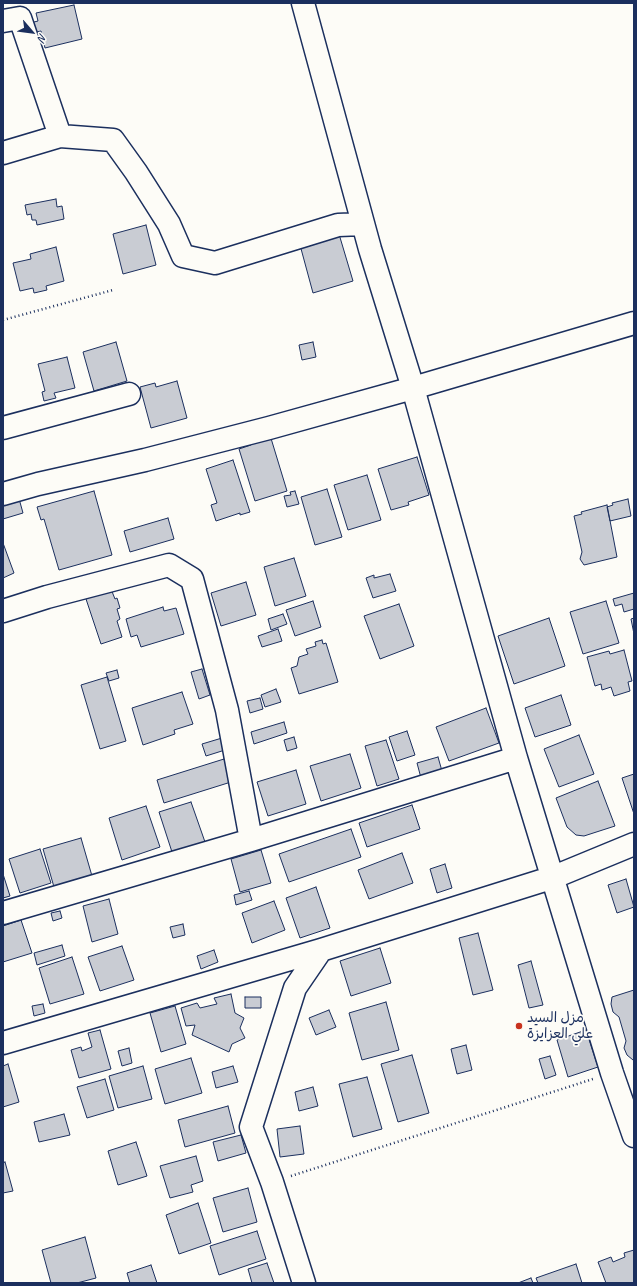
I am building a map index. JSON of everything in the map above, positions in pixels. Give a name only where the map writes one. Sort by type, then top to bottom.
[{"type":"street","points":[[303,3],[363,224],[413,388],[516,758],[554,877],[612,1073],[634,1136]]},
{"type":"street","points":[[3,21],[20,18],[60,136]]},
{"type":"street","points":[[3,153],[60,136],[112,140],[136,172],[169,224],[183,256],[215,263],[338,225],[363,224]]},
{"type":"street","points":[[3,494],[38,484],[145,460],[413,388],[634,323]]},
{"type":"street","points":[[3,428],[129,394]]},
{"type":"street","points":[[3,611],[47,597],[169,565],[192,579],[227,710],[251,840]]},
{"type":"street","points":[[3,913],[251,840],[516,758]]},
{"type":"street","points":[[3,1043],[321,950],[554,877],[634,844]]},
{"type":"street","points":[[304,1283],[272,1182],[251,1127],[295,988],[321,950]]},
{"type":"path","points":[[3,320],[114,290]]},
{"type":"path","points":[[272,1182],[612,1073]]},
{"type":"building","points":[[74,5],[82,39],[45,48],[41,31],[32,33],[30,23],[38,21],[36,13]]},
{"type":"building","points":[[56,199],[57,207],[62,206],[64,219],[37,225],[36,220],[32,220],[31,214],[27,215],[25,205]]},
{"type":"building","points":[[146,225],[156,265],[123,274],[113,234]]},
{"type":"building","points":[[339,234],[353,281],[313,293],[300,245]]},
{"type":"building","points":[[56,247],[64,281],[46,286],[47,290],[34,293],[33,288],[20,291],[13,263],[31,259],[30,254]]},
{"type":"building","points":[[116,342],[127,381],[94,391],[83,352]]},
{"type":"building","points":[[313,342],[316,357],[302,360],[299,345]]},
{"type":"building","points":[[67,357],[75,388],[54,393],[56,398],[44,401],[42,392],[45,391],[38,364]]},
{"type":"building","points":[[177,381],[187,418],[151,428],[140,387],[155,383],[156,387]]},
{"type":"building","points":[[270,435],[287,491],[255,501],[239,449],[251,445],[250,441]]},
{"type":"building","points":[[417,457],[429,495],[408,502],[409,505],[391,510],[378,469]]},
{"type":"building","points":[[233,460],[250,512],[240,515],[240,513],[216,521],[211,505],[217,503],[206,469]]},
{"type":"building","points":[[367,475],[381,520],[348,530],[334,485]]},
{"type":"building","points":[[327,489],[342,537],[315,545],[301,497]]},
{"type":"building","points":[[94,491],[112,555],[59,570],[44,519],[41,520],[37,507]]},
{"type":"building","points":[[295,491],[299,504],[287,507],[284,496],[291,495],[290,492]]},
{"type":"building","points":[[18,495],[23,513],[3,519],[3,500]]},
{"type":"building","points":[[628,499],[631,516],[610,521],[607,507],[613,505],[612,503]]},
{"type":"building","points":[[607,505],[617,557],[584,565],[580,559],[582,552],[574,516],[582,514],[581,512]]},
{"type":"building","points":[[168,518],[174,539],[130,552],[124,531]]},
{"type":"building","points":[[3,543],[14,573],[3,578]]},
{"type":"building","points":[[294,558],[306,596],[275,606],[264,567]]},
{"type":"building","points":[[390,574],[396,591],[373,598],[366,578],[374,575],[374,578]]},
{"type":"building","points":[[246,582],[256,615],[221,626],[211,593]]},
{"type":"building","points":[[109,584],[115,599],[117,598],[120,608],[117,609],[120,619],[117,621],[122,637],[101,644],[84,593]]},
{"type":"building","points":[[634,593],[634,609],[624,612],[622,604],[615,606],[613,599]]},
{"type":"building","points":[[313,601],[321,627],[295,636],[286,610]]},
{"type":"building","points":[[606,601],[619,643],[583,654],[570,612]]},
{"type":"building","points":[[399,604],[414,646],[380,659],[364,616]]},
{"type":"building","points":[[163,607],[164,611],[176,608],[184,634],[141,647],[137,635],[131,637],[126,619]]},
{"type":"building","points":[[283,614],[287,624],[271,630],[268,619]]},
{"type":"building","points":[[549,618],[565,666],[514,684],[498,636]]},
{"type":"building","points":[[634,618],[634,634],[631,619]]},
{"type":"building","points":[[278,629],[282,641],[262,647],[258,636]]},
{"type":"building","points":[[322,640],[323,644],[326,643],[338,682],[299,694],[291,668],[297,666],[299,657],[308,654],[306,649],[316,646],[315,642]]},
{"type":"building","points":[[624,650],[632,681],[628,682],[630,691],[614,696],[611,687],[602,690],[601,684],[595,686],[587,657],[609,651],[610,654]]},
{"type":"building","points":[[202,669],[210,695],[199,699],[191,672]]},
{"type":"building","points":[[117,670],[119,678],[109,681],[106,673]]},
{"type":"building","points":[[107,677],[126,741],[100,749],[81,685]]},
{"type":"building","points":[[276,689],[281,702],[265,707],[261,695]]},
{"type":"building","points":[[182,692],[193,724],[174,730],[175,734],[143,745],[132,708]]},
{"type":"building","points":[[561,695],[571,725],[535,737],[525,708]]},
{"type":"building","points":[[260,698],[263,709],[250,713],[247,701]]},
{"type":"building","points":[[486,708],[499,743],[449,761],[436,727]]},
{"type":"building","points":[[284,722],[287,733],[254,744],[251,732]]},
{"type":"building","points":[[407,731],[415,755],[397,761],[389,737]]},
{"type":"building","points":[[579,735],[594,774],[559,787],[544,749]]},
{"type":"building","points":[[294,737],[297,748],[287,751],[284,740]]},
{"type":"building","points":[[222,738],[225,750],[206,756],[202,744]]},
{"type":"building","points":[[386,740],[399,779],[377,786],[365,746]]},
{"type":"building","points":[[350,754],[361,788],[321,801],[310,766]]},
{"type":"building","points":[[438,757],[442,771],[421,778],[417,763]]},
{"type":"building","points":[[224,759],[231,782],[164,803],[157,780]]},
{"type":"building","points":[[296,770],[306,804],[268,816],[257,782]]},
{"type":"building","points":[[634,774],[634,814],[622,778]]},
{"type":"building","points":[[598,781],[615,826],[584,836],[576,835],[567,827],[556,798]]},
{"type":"building","points":[[191,802],[205,842],[172,852],[159,812]]},
{"type":"building","points":[[412,805],[420,829],[367,847],[359,823]]},
{"type":"building","points":[[146,806],[160,847],[122,860],[109,818]]},
{"type":"building","points":[[351,829],[361,857],[289,882],[279,854]]},
{"type":"building","points":[[81,838],[92,876],[54,887],[43,849]]},
{"type":"building","points":[[40,849],[51,883],[20,893],[9,859]]},
{"type":"building","points":[[261,850],[271,883],[240,892],[231,859]]},
{"type":"building","points":[[402,853],[413,883],[369,899],[358,870]]},
{"type":"building","points":[[445,864],[452,888],[437,893],[430,869]]},
{"type":"building","points":[[3,874],[10,896],[3,898]]},
{"type":"building","points":[[626,879],[634,907],[617,913],[608,885]]},
{"type":"building","points":[[316,887],[330,928],[300,938],[286,898]]},
{"type":"building","points":[[249,891],[252,900],[236,905],[234,895]]},
{"type":"building","points":[[109,899],[118,934],[92,942],[83,906]]},
{"type":"building","points":[[274,901],[285,930],[252,943],[242,913]]},
{"type":"building","points":[[60,911],[62,918],[53,921],[51,913]]},
{"type":"building","points":[[21,920],[32,953],[3,962],[3,926]]},
{"type":"building","points":[[183,924],[185,935],[173,938],[170,927]]},
{"type":"building","points":[[478,933],[493,990],[473,995],[459,938]]},
{"type":"building","points":[[62,945],[65,956],[37,965],[34,953]]},
{"type":"building","points":[[122,946],[134,980],[100,991],[88,957]]},
{"type":"building","points":[[380,948],[391,983],[351,996],[340,961]]},
{"type":"building","points":[[214,950],[218,962],[201,969],[197,956]]},
{"type":"building","points":[[72,957],[84,994],[50,1004],[39,968]]},
{"type":"building","points":[[531,961],[543,1005],[529,1008],[518,965]]},
{"type":"building","points":[[634,990],[633,1060],[627,1055],[624,1048],[626,1041],[619,1017],[613,1012],[611,1004],[612,997]]},
{"type":"building","points":[[231,994],[235,1013],[244,1018],[240,1028],[245,1038],[232,1044],[229,1052],[192,1035],[195,1025],[186,1026],[181,1008],[197,1003],[200,1008],[217,1004],[214,998]]},
{"type":"building","points":[[245,997],[261,997],[261,1008],[245,1008]]},
{"type":"building","points":[[386,1002],[399,1050],[362,1060],[349,1013]]},
{"type":"building","points":[[43,1004],[45,1013],[34,1016],[32,1006]]},
{"type":"building","points":[[175,1006],[186,1044],[161,1052],[150,1013]]},
{"type":"building","points":[[329,1010],[336,1027],[316,1035],[309,1018]]},
{"type":"building","points":[[100,1030],[111,1069],[79,1078],[71,1050],[81,1047],[82,1051],[92,1047],[88,1033]]},
{"type":"building","points":[[586,1030],[598,1067],[568,1077],[557,1040]]},
{"type":"building","points":[[466,1045],[472,1070],[457,1074],[451,1049]]},
{"type":"building","points":[[129,1048],[132,1063],[122,1066],[118,1051]]},
{"type":"building","points":[[412,1055],[429,1113],[398,1122],[381,1064]]},
{"type":"building","points":[[550,1056],[556,1075],[545,1079],[539,1059]]},
{"type":"building","points":[[191,1058],[202,1093],[165,1104],[155,1069]]},
{"type":"building","points":[[8,1064],[19,1102],[3,1107],[3,1066]]},
{"type":"building","points":[[143,1066],[152,1099],[118,1108],[109,1076]]},
{"type":"building","points":[[233,1066],[238,1082],[216,1088],[212,1072]]},
{"type":"building","points":[[367,1077],[382,1129],[353,1137],[339,1084]]},
{"type":"building","points":[[105,1079],[114,1110],[87,1118],[77,1087]]},
{"type":"building","points":[[313,1087],[318,1106],[299,1111],[295,1092]]},
{"type":"building","points":[[228,1106],[235,1133],[185,1147],[178,1120]]},
{"type":"building","points":[[64,1114],[70,1135],[39,1142],[34,1122]]},
{"type":"building","points":[[300,1126],[304,1154],[280,1157],[277,1129]]},
{"type":"building","points":[[241,1135],[246,1153],[218,1161],[213,1142]]},
{"type":"building","points":[[136,1142],[147,1176],[118,1185],[108,1151]]},
{"type":"building","points":[[196,1156],[203,1181],[191,1185],[193,1192],[170,1198],[160,1166]]},
{"type":"building","points":[[5,1162],[13,1191],[3,1193],[3,1163]]},
{"type":"building","points":[[248,1188],[257,1222],[223,1232],[213,1198]]},
{"type":"building","points":[[198,1203],[211,1243],[179,1254],[166,1215]]},
{"type":"building","points":[[257,1231],[266,1259],[219,1275],[210,1246]]},
{"type":"building","points":[[85,1237],[96,1278],[77,1283],[51,1283],[42,1250]]},
{"type":"building","points":[[634,1250],[634,1283],[606,1283],[598,1262],[611,1257],[613,1262],[625,1257],[624,1253]]},
{"type":"building","points":[[267,1263],[274,1283],[252,1283],[248,1269]]},
{"type":"building","points":[[576,1264],[582,1283],[538,1283],[536,1278]]},
{"type":"building","points":[[151,1265],[157,1283],[130,1283],[127,1273]]},
{"type":"building","points":[[531,1278],[533,1283],[518,1283]]},
{"type":"place","name":"مزل السيد علي العزايزة","points":[[519,1026]]}]
